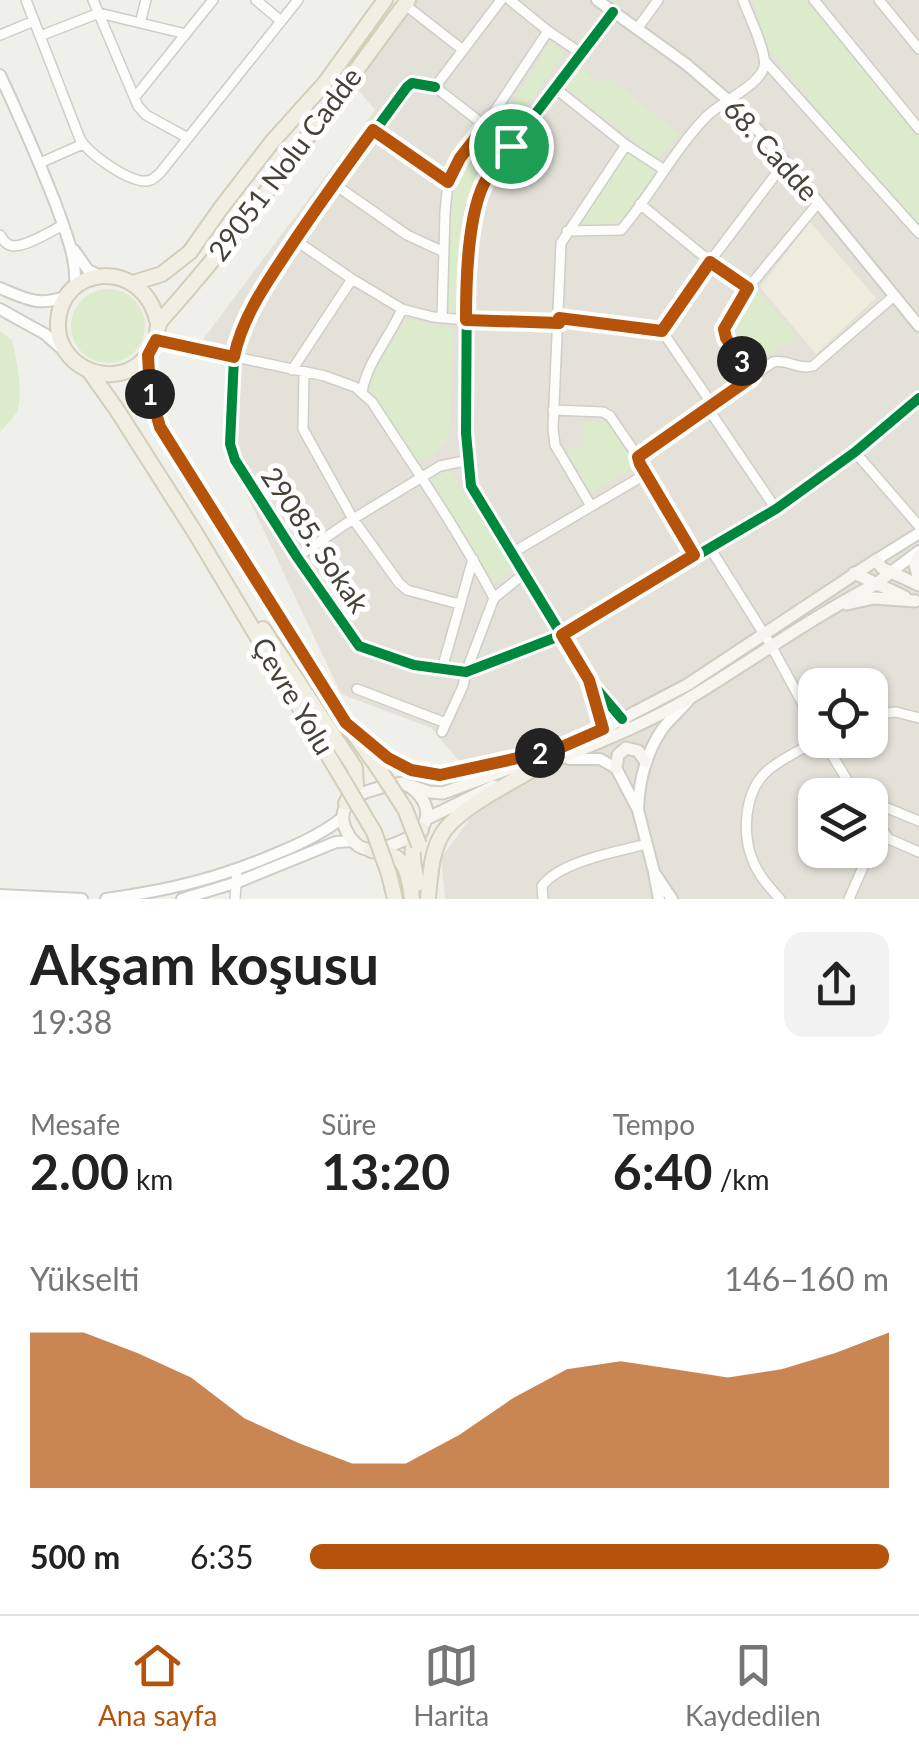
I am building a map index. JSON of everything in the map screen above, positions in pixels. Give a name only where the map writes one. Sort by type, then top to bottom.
[{"type":"main road","name":"29051 Nolu Cadde","points":[[133,283],[162,274],[190,252],[272,142],[325,83],[384,0]]},
{"type":"main road","name":"29051 Nolu Cadde","points":[[158,324],[237,229],[406,2]]},
{"type":"main road","points":[[118,277],[133,283],[146,293],[154,308],[156,340],[148,355],[122,374],[89,372],[65,352],[59,338],[60,309],[71,292],[87,280],[118,277]]},
{"type":"main road","name":"Çevre Yolu","points":[[148,355],[150,392],[160,427],[346,723],[422,831],[428,898]]},
{"type":"main road","name":"Çevre Yolu","points":[[89,372],[172,497],[374,832],[395,899]]},
{"type":"main road","points":[[172,497],[355,768],[356,786],[344,811],[348,835],[364,848],[394,853],[400,858],[412,899]]},
{"type":"main road","points":[[220,525],[234,561],[368,770],[382,781],[429,792],[442,792],[614,735],[693,696],[876,560],[882,568],[919,582],[919,553]]},
{"type":"main road","points":[[428,898],[431,865],[441,835],[460,814],[554,756],[833,608],[891,572]]},
{"type":"main road","points":[[854,573],[917,602]]},
{"type":"main road","points":[[833,608],[874,598],[917,602]]},
{"type":"main road","points":[[346,723],[388,758],[411,770],[440,775],[554,756]]},
{"type":"main road","points":[[616,768],[618,756],[626,748],[638,751],[646,762]]},
{"type":"main road","points":[[371,850],[404,840],[464,800],[530,771]]},
{"type":"main road","points":[[344,811],[380,787],[407,784],[417,791],[425,803],[422,831],[412,842],[420,899]]},
{"type":"street","points":[[26,0],[83,144],[118,171],[143,181],[160,173],[298,0]]},
{"type":"street","points":[[93,0],[134,97],[146,115],[188,138]]},
{"type":"street","points":[[140,22],[146,0]]},
{"type":"street","points":[[134,97],[213,0]]},
{"type":"street","points":[[256,0],[281,21]]},
{"type":"street","points":[[501,0],[435,87],[511,146]]},
{"type":"street","points":[[510,0],[582,54]]},
{"type":"street","name":"68. Cadde","points":[[597,0],[686,64],[730,102],[785,162],[919,326]]},
{"type":"street","points":[[637,29],[658,0]]},
{"type":"street","points":[[743,0],[765,60],[919,233]]},
{"type":"street","points":[[814,0],[919,129]]},
{"type":"street","points":[[879,0],[919,49]]},
{"type":"street","points":[[406,2],[463,50]]},
{"type":"street","points":[[613,12],[485,180],[474,216],[466,270],[466,432],[472,486],[589,680],[622,719]]},
{"type":"street","points":[[40,36],[98,13],[186,34]]},
{"type":"street","points":[[0,35],[34,21]]},
{"type":"street","points":[[442,318],[448,182],[460,158],[548,31]]},
{"type":"street","points":[[567,232],[621,230],[705,118],[764,72],[765,60]]},
{"type":"street","points":[[0,75],[40,164],[72,248],[76,270],[71,292],[53,301],[36,301],[0,288]]},
{"type":"street","name":"29085. Sokak","points":[[435,87],[412,83],[407,86],[373,130],[261,291],[238,338],[234,357],[230,444],[235,460],[359,646],[414,665],[466,672],[562,635],[798,495],[919,398]]},
{"type":"street","points":[[555,88],[663,169]]},
{"type":"street","points":[[373,130],[448,182]]},
{"type":"street","points":[[40,164],[83,144]]},
{"type":"street","points":[[591,506],[555,446],[561,243],[626,145]]},
{"type":"street","points":[[662,331],[785,162]]},
{"type":"street","points":[[334,184],[407,236],[444,252]]},
{"type":"street","points":[[752,377],[724,329],[748,288],[818,203]]},
{"type":"street","points":[[640,204],[748,288]]},
{"type":"street","points":[[0,235],[14,246],[63,225]]},
{"type":"street","points":[[295,240],[402,309],[442,318],[559,321],[662,331]]},
{"type":"street","points":[[72,248],[88,270],[101,276]]},
{"type":"street","points":[[292,370],[352,279]]},
{"type":"street","points":[[638,457],[773,362],[782,360],[796,368],[813,366],[894,296]]},
{"type":"street","points":[[30,324],[43,318],[36,301]]},
{"type":"street","points":[[0,309],[46,334],[65,352]]},
{"type":"street","points":[[362,392],[365,376],[402,309]]},
{"type":"street","points":[[662,331],[776,509]]},
{"type":"street","points":[[156,340],[341,381],[362,392],[473,558],[494,598]]},
{"type":"street","points":[[304,373],[304,428],[353,519],[407,590],[459,604]]},
{"type":"street","points":[[554,410],[604,412],[620,428],[694,555]]},
{"type":"street","points":[[855,452],[919,530],[876,560]]},
{"type":"street","points":[[297,557],[440,466],[468,460]]},
{"type":"street","points":[[512,552],[646,474]]},
{"type":"street","points":[[710,548],[798,695]]},
{"type":"street","points":[[891,572],[919,553]]},
{"type":"street","points":[[442,669],[473,558]]},
{"type":"street","points":[[357,689],[444,727],[494,598],[524,573]]},
{"type":"street","points":[[589,680],[603,729]]},
{"type":"street","points":[[638,810],[646,762],[662,728],[693,696]]},
{"type":"street","points":[[888,713],[919,718]]},
{"type":"street","points":[[780,899],[752,860],[746,811],[765,772],[798,753]]},
{"type":"street","points":[[554,756],[600,759],[616,768],[638,810],[659,899]]},
{"type":"street","points":[[888,808],[919,821]]},
{"type":"street","points":[[106,899],[238,877],[326,830],[344,811]]},
{"type":"street","points":[[888,838],[919,852]]},
{"type":"street","points":[[182,899],[336,842],[354,842]]},
{"type":"street","points":[[544,899],[542,886],[547,878],[578,863],[647,844]]},
{"type":"street","points":[[849,899],[863,868]]},
{"type":"street","points":[[654,872],[672,899]]},
{"type":"street","points":[[235,899],[238,877]]},
{"type":"street","points":[[0,895],[82,899]]},
{"type":"shaded area","points":[[415,0],[919,0],[919,899],[445,899],[441,858],[478,808],[461,763],[431,728],[341,694],[228,455],[233,365],[201,342],[375,110],[353,84]]},
{"type":"shaded area","points":[[810,222],[876,298],[816,354],[760,287]]},
{"type":"green space","points":[[752,0],[808,0],[919,136],[919,225],[857,158],[769,49]]},
{"type":"green space","points":[[551,42],[565,52],[507,132],[498,125]]},
{"type":"green space","points":[[581,68],[600,84],[606,76],[679,134],[658,159],[565,87]]},
{"type":"green space","points":[[486,137],[495,144],[461,219],[455,310],[446,310],[450,195]]},
{"type":"green space","points":[[627,152],[657,169],[622,221],[579,223]]},
{"type":"green space","points":[[108,289],[134,300],[145,326],[134,352],[108,363],[82,352],[71,326],[82,300]]},
{"type":"green space","points":[[757,289],[797,337],[750,367],[728,328]]},
{"type":"green space","points":[[406,318],[453,329],[446,443],[416,461],[369,389]]},
{"type":"green space","points":[[0,331],[12,340],[20,387],[16,413],[0,432]]},
{"type":"green space","points":[[584,422],[610,424],[636,467],[589,492],[566,449],[585,446]]},
{"type":"green space","points":[[448,468],[514,570],[494,582],[428,479]]},
{"type":"cycle path","points":[[613,12],[485,180],[467,270],[466,433],[471,486],[589,680],[622,719]]},
{"type":"cycle path","points":[[435,87],[412,83],[407,87],[261,291],[238,338],[234,357],[230,444],[235,460],[359,646],[414,665],[466,672],[562,635],[776,509],[855,452],[919,398]]},
{"type":"route","points":[[485,126],[511,146],[485,180],[474,216],[466,270],[466,320],[559,323],[559,318],[662,331],[710,262],[748,288],[724,329],[752,377],[638,457],[694,555],[562,635],[589,680],[603,729],[555,750],[440,775],[411,770],[388,758],[346,723],[160,427],[150,392],[148,355],[156,340],[234,357],[238,338],[261,291],[373,130],[448,182],[460,158],[485,126]]}]
